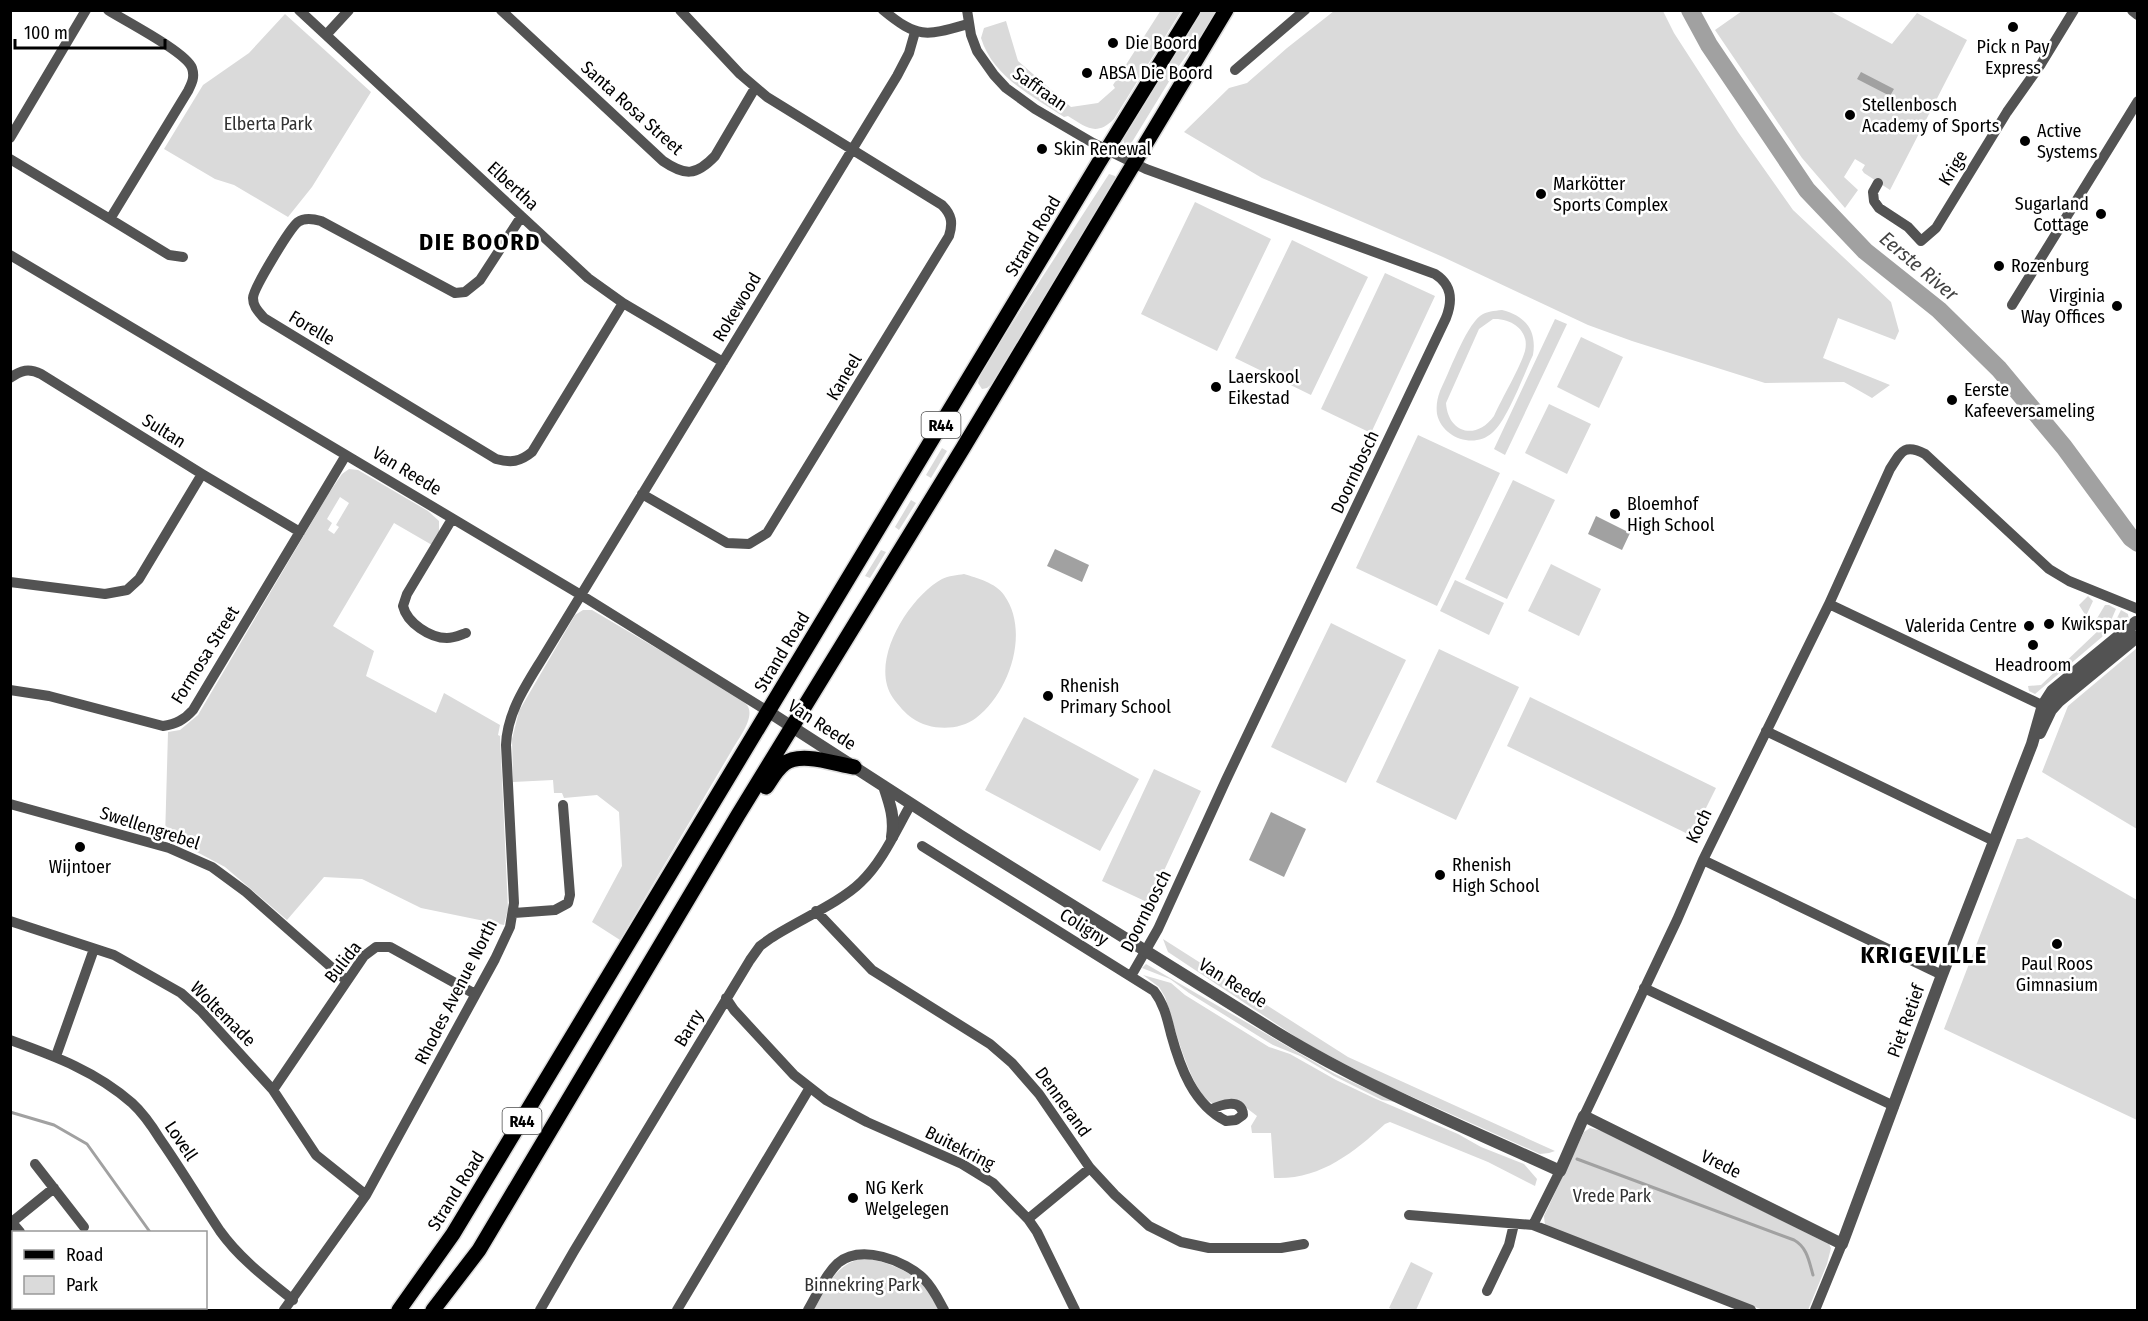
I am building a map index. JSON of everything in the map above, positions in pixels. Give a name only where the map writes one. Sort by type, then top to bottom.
[{"type":"main road","name":"Strand Road","points":[[399,1311],[453,1234],[1193,10]]},
{"type":"main road","name":"R44","points":[[434,1311],[479,1250],[738,815],[1226,10]]},
{"type":"main road","points":[[738,815],[757,801],[774,775],[784,764],[792,760],[802,758],[854,767]]},
{"type":"street","points":[[10,138],[86,10]]},
{"type":"street","points":[[108,10],[184,57],[193,70],[194,77],[188,91],[110,219]]},
{"type":"street","name":"Elbertha","points":[[299,10],[588,278],[623,303],[723,363]]},
{"type":"street","points":[[326,35],[349,10]]},
{"type":"street","name":"Santa Rosa Street","points":[[501,10],[663,161],[676,170],[697,171],[715,156],[755,88]]},
{"type":"street","points":[[680,10],[755,88],[852,151]]},
{"type":"street","points":[[883,10],[899,24],[915,32],[937,33],[968,24],[967,10]]},
{"type":"street","points":[[1235,70],[1305,10]]},
{"type":"street","name":"Krige","points":[[1878,183],[1873,192],[1874,201],[1879,208],[1908,227],[1921,241],[1936,228],[2007,112],[2041,64],[2074,10]]},
{"type":"street","points":[[2133,10],[2138,14]]},
{"type":"street","name":"Saffraan","points":[[968,24],[983,60],[1006,88],[1035,109],[1107,151],[1133,163]]},
{"type":"street","name":"Rokewood","points":[[581,595],[852,151],[904,63],[915,32]]},
{"type":"street","points":[[2012,305],[2138,100]]},
{"type":"street","name":"Kaneel","points":[[642,494],[721,540],[740,544],[749,544],[767,533],[790,498],[952,228],[951,219],[942,205],[852,151]]},
{"type":"street","points":[[10,159],[169,255],[183,257]]},
{"type":"street","name":"Doornbosch","points":[[1131,976],[1146,951],[1450,306],[1448,286],[1435,274],[1133,163]]},
{"type":"street","name":"Forelle","points":[[521,217],[480,280],[465,291],[455,293],[321,221],[302,220],[293,227],[255,288],[253,301],[264,318],[496,459],[516,462],[532,452],[623,303]]},
{"type":"street","name":"Van Reede","points":[[10,255],[581,595],[1308,1052],[1372,1085],[1560,1171]]},
{"type":"street","name":"Sultan","points":[[10,378],[28,369],[41,374],[300,532]]},
{"type":"street","name":"Koch","points":[[1533,1225],[1703,860],[1829,604],[1890,469],[1900,454],[1907,449],[1917,450],[1933,461],[2049,569],[2137,617]]},
{"type":"street","name":"Formosa Street","points":[[10,690],[49,696],[163,726],[185,719],[193,710],[346,455]]},
{"type":"street","points":[[10,582],[105,594],[127,590],[139,579],[202,474]]},
{"type":"street","points":[[452,519],[407,594],[403,606],[407,616],[427,633],[448,638],[466,633]]},
{"type":"street","name":"Rhodes Avenue North","points":[[284,1311],[366,1195],[503,944],[514,913],[506,757],[508,724],[523,691],[581,595]]},
{"type":"street","points":[[1829,604],[2047,707]]},
{"type":"street","name":"Piet Retief","points":[[1815,1311],[1942,975],[2047,707],[2057,686],[2137,617]]},
{"type":"street","name":"Piet Retief","points":[[2047,707],[2138,636]]},
{"type":"street","points":[[1766,731],[1994,841]]},
{"type":"street","points":[[884,786],[893,814],[892,837]]},
{"type":"street","name":"Swellengrebel","points":[[10,804],[169,848],[212,867],[246,892],[347,981]]},
{"type":"street","name":"Barry","points":[[540,1311],[726,998],[760,946],[861,882],[873,867],[911,804]]},
{"type":"street","points":[[514,913],[555,910],[568,903],[570,896],[563,805]]},
{"type":"street","name":"Coligny","points":[[922,846],[1148,986],[1160,998],[1184,1074],[1210,1110],[1219,1118],[1232,1122],[1243,1115],[1242,1108],[1229,1104],[1210,1110]]},
{"type":"street","points":[[1703,860],[1942,975]]},
{"type":"street","name":"Dennerand","points":[[816,911],[859,958],[880,976],[990,1044],[1012,1063],[1039,1094],[1090,1168],[1115,1196],[1149,1226],[1181,1242],[1221,1249],[1281,1248],[1304,1244]]},
{"type":"street","name":"Woltemade","points":[[10,921],[120,958],[181,993],[201,1011],[273,1090],[316,1155],[366,1195]]},
{"type":"street","name":"Bulida","points":[[273,1090],[364,956],[376,947],[390,947],[475,994]]},
{"type":"street","points":[[56,1056],[94,949]]},
{"type":"street","points":[[1644,988],[1894,1106]]},
{"type":"street","name":"Buitekring","points":[[726,998],[734,1010],[809,1089],[843,1111],[962,1164],[985,1177],[1028,1219],[1037,1232],[1075,1311]]},
{"type":"street","name":"Lovell","points":[[10,1040],[56,1056],[86,1070],[134,1104],[170,1152],[221,1232],[236,1250],[293,1300]]},
{"type":"street","points":[[677,1311],[809,1089]]},
{"type":"street","name":"Vrede","points":[[1584,1116],[1842,1244]]},
{"type":"street","points":[[35,1164],[84,1227]]},
{"type":"street","points":[[1028,1219],[1090,1168]]},
{"type":"street","points":[[11,1221],[54,1188]]},
{"type":"street","points":[[1409,1215],[1533,1225],[1751,1311]]},
{"type":"street","points":[[1487,1291],[1509,1245],[1514,1224]]},
{"type":"street","points":[[808,1311],[829,1275],[839,1263],[863,1254],[891,1260],[922,1277],[934,1291],[944,1311]]},
{"type":"green space","points":[[1161,10],[1181,11],[1114,119],[1102,128],[1096,129],[1086,127],[1068,116],[1064,117],[1015,84],[995,64],[981,38],[984,28],[1006,21],[1018,61],[1071,107],[1098,103],[1115,88],[1113,85]]},
{"type":"green space","points":[[1201,11],[1218,11],[1176,70],[1132,142],[1129,145],[1124,143],[1123,139]]},
{"type":"green space","name":"Markötter Sports Complex","points":[[1334,11],[1663,11],[1674,33],[1738,132],[1793,210],[1891,302],[1899,331],[1895,340],[1838,318],[1823,358],[1890,385],[1872,398],[1844,382],[1765,383],[1632,341],[1588,325],[1443,257],[1262,178],[1184,132],[1229,88],[1247,83]]},
{"type":"green space","name":"Stellenbosch Academy of Sports","points":[[1742,11],[1830,11],[1892,44],[1917,13],[1967,40],[1890,190],[1864,173],[1862,170],[1865,165],[1855,159],[1844,177],[1858,190],[1845,208],[1802,158],[1715,30]]},
{"type":"green space","name":"Elberta Park","points":[[285,14],[371,92],[312,187],[288,217],[234,185],[215,179],[164,149],[203,85],[249,53]]},
{"type":"green space","points":[[1109,174],[1115,176],[1115,180],[995,381],[982,389],[978,383],[981,372]]},
{"type":"green space","points":[[1195,202],[1271,239],[1217,351],[1141,314]]},
{"type":"green space","points":[[1292,240],[1368,277],[1311,395],[1235,358]]},
{"type":"green space","points":[[1385,273],[1435,296],[1371,433],[1321,409]]},
{"type":"green space","points":[[1502,310],[1518,316],[1528,326],[1533,339],[1533,355],[1498,427],[1485,438],[1460,439],[1452,435],[1440,422],[1437,414],[1439,394],[1463,340],[1474,322],[1485,313]],"holes":[[[1493,319],[1512,323],[1522,331],[1525,337],[1525,351],[1494,416],[1479,429],[1464,430],[1452,421],[1446,403],[1479,329]]]},
{"type":"green space","points":[[1555,319],[1567,324],[1505,455],[1494,449]]},
{"type":"green space","points":[[1581,337],[1623,357],[1599,408],[1557,387]]},
{"type":"green space","points":[[1549,404],[1591,424],[1567,474],[1525,453]]},
{"type":"green space","points":[[1418,435],[1500,473],[1437,606],[1356,568]]},
{"type":"green space","points":[[942,448],[947,451],[931,478],[926,475]]},
{"type":"green space","points":[[349,469],[358,470],[428,511],[439,521],[439,532],[432,545],[394,523],[333,626],[374,651],[366,676],[436,713],[444,693],[500,725],[498,735],[500,736],[508,909],[504,925],[421,908],[362,879],[324,877],[287,920],[225,867],[195,851],[165,839],[168,732],[180,730],[198,715],[342,474]],"holes":[[[340,497],[349,503],[336,525],[339,527],[334,534],[328,530],[332,523],[327,519]]]},
{"type":"green space","points":[[1513,480],[1555,500],[1507,599],[1465,579]]},
{"type":"green space","points":[[911,500],[916,503],[899,530],[895,527]]},
{"type":"green space","points":[[881,550],[886,552],[870,578],[865,576]]},
{"type":"green space","points":[[1551,564],[1601,589],[1579,636],[1528,611]]},
{"type":"green space","points":[[964,574],[991,584],[1004,595],[1012,610],[1015,626],[1016,643],[1013,660],[998,693],[976,718],[953,727],[936,727],[912,718],[897,704],[887,683],[885,667],[896,632],[905,615],[917,600],[942,579]]},
{"type":"green space","points":[[1455,580],[1504,603],[1489,635],[1440,611]]},
{"type":"green space","points":[[2088,596],[2093,601],[2086,616],[2079,605]]},
{"type":"green space","points":[[2105,605],[2116,609],[2109,625],[2096,620]]},
{"type":"green space","points":[[583,610],[592,610],[727,690],[745,703],[749,710],[748,722],[742,734],[620,940],[592,922],[622,866],[619,812],[597,795],[564,798],[562,793],[554,793],[553,780],[513,782],[512,739],[519,711],[575,615]]},
{"type":"green space","points":[[2121,610],[2128,614],[2129,620],[2118,629],[2113,626]]},
{"type":"green space","points":[[1331,623],[1406,660],[1346,783],[1271,747]]},
{"type":"green space","points":[[2098,626],[2107,629],[2102,637],[2035,694],[2029,691],[2028,686],[2041,685],[2100,629]]},
{"type":"green space","points":[[2137,648],[2137,829],[2042,772],[2068,706]]},
{"type":"green space","points":[[1439,649],[1519,687],[1456,820],[1376,782]]},
{"type":"green space","points":[[1530,697],[1716,788],[1692,836],[1507,746]]},
{"type":"green space","points":[[1024,717],[1139,779],[1100,851],[985,790]]},
{"type":"green space","points":[[1154,769],[1201,791],[1149,903],[1102,881]]},
{"type":"green space","name":"Paul Roos Gimnasium","points":[[2027,837],[2137,900],[2137,1120],[1944,1029],[2017,839]]},
{"type":"green space","points":[[1163,939],[1348,1057],[1555,1151],[1540,1154],[1379,1082],[1305,1043],[1168,952]]},
{"type":"green space","points":[[1146,964],[1335,1074],[1395,1102],[1382,1100],[1300,1056],[1273,1045],[1170,979],[1142,968]]},
{"type":"green space","points":[[1143,975],[1171,983],[1185,995],[1269,1047],[1290,1054],[1376,1099],[1524,1164],[1537,1179],[1535,1186],[1488,1162],[1390,1122],[1335,1163],[1306,1174],[1274,1178],[1271,1133],[1252,1133],[1251,1126],[1257,1116],[1240,1103],[1215,1104],[1204,1096],[1190,1071],[1165,997],[1159,987]]},
{"type":"green space","name":"Vrede Park","points":[[1590,1128],[1602,1131],[1829,1244],[1831,1248],[1827,1264],[1808,1310],[1763,1310],[1545,1226],[1544,1216],[1584,1132]]},
{"type":"green space","name":"Binnekring Park","points":[[863,1258],[889,1264],[914,1277],[927,1289],[939,1310],[814,1310],[838,1271],[853,1261]]},
{"type":"green space","points":[[1411,1262],[1433,1273],[1416,1310],[1389,1308]]},
{"type":"shaded area","points":[[1861,72],[1894,89],[1890,96],[1857,79]]},
{"type":"shaded area","points":[[1596,516],[1630,533],[1622,550],[1588,534]]},
{"type":"shaded area","points":[[1055,549],[1089,565],[1082,582],[1047,566]]},
{"type":"shaded area","points":[[1271,812],[1306,829],[1284,877],[1249,860]]},
{"type":"waterway","name":"Eerste River","points":[[1690,10],[1709,45],[1807,190],[1865,251],[1939,310],[1999,369],[2064,447],[2131,538],[2138,543]]},
{"type":"waterway","points":[[10,1112],[54,1125],[87,1144],[149,1231]]},
{"type":"waterway","points":[[1577,1159],[1794,1240],[1805,1250],[1813,1275]]},
{"type":"place","name":"Pick n Pay Express","points":[[2013,27]]},
{"type":"place","name":"Die Boord","points":[[1113,43]]},
{"type":"place","name":"ABSA Die Boord","points":[[1087,73]]},
{"type":"place","name":"Stellenbosch Academy of Sports","points":[[1850,115]]},
{"type":"place","name":"Active Systems","points":[[2025,141]]},
{"type":"place","name":"Skin Renewal","points":[[1042,149]]},
{"type":"place","name":"Markötter Sports Complex","points":[[1541,194]]},
{"type":"place","name":"Sugarland Cottage","points":[[2101,214]]},
{"type":"place","name":"Rozenburg","points":[[1999,266]]},
{"type":"place","name":"Virginia Way Offices","points":[[2117,306]]},
{"type":"place","name":"Laerskool Eikestad","points":[[1216,387]]},
{"type":"place","name":"Eerste Kafeeversameling","points":[[1952,400]]},
{"type":"place","name":"Bloemhof High School","points":[[1615,514]]},
{"type":"place","name":"Kwikspar","points":[[2049,624]]},
{"type":"place","name":"Valerida Centre","points":[[2029,626]]},
{"type":"place","name":"Headroom","points":[[2033,645]]},
{"type":"place","name":"Rhenish Primary School","points":[[1048,696]]},
{"type":"place","name":"Wijntoer","points":[[80,847]]},
{"type":"place","name":"Rhenish High School","points":[[1440,875]]},
{"type":"place","name":"Paul Roos Gimnasium","points":[[2057,944]]},
{"type":"place","name":"NG Kerk Welgelegen","points":[[853,1198]]},
{"type":"district","name":"DIE BOORD","points":[[480,242]]},
{"type":"district","name":"KRIGEVILLE","points":[[1924,955]]}]
